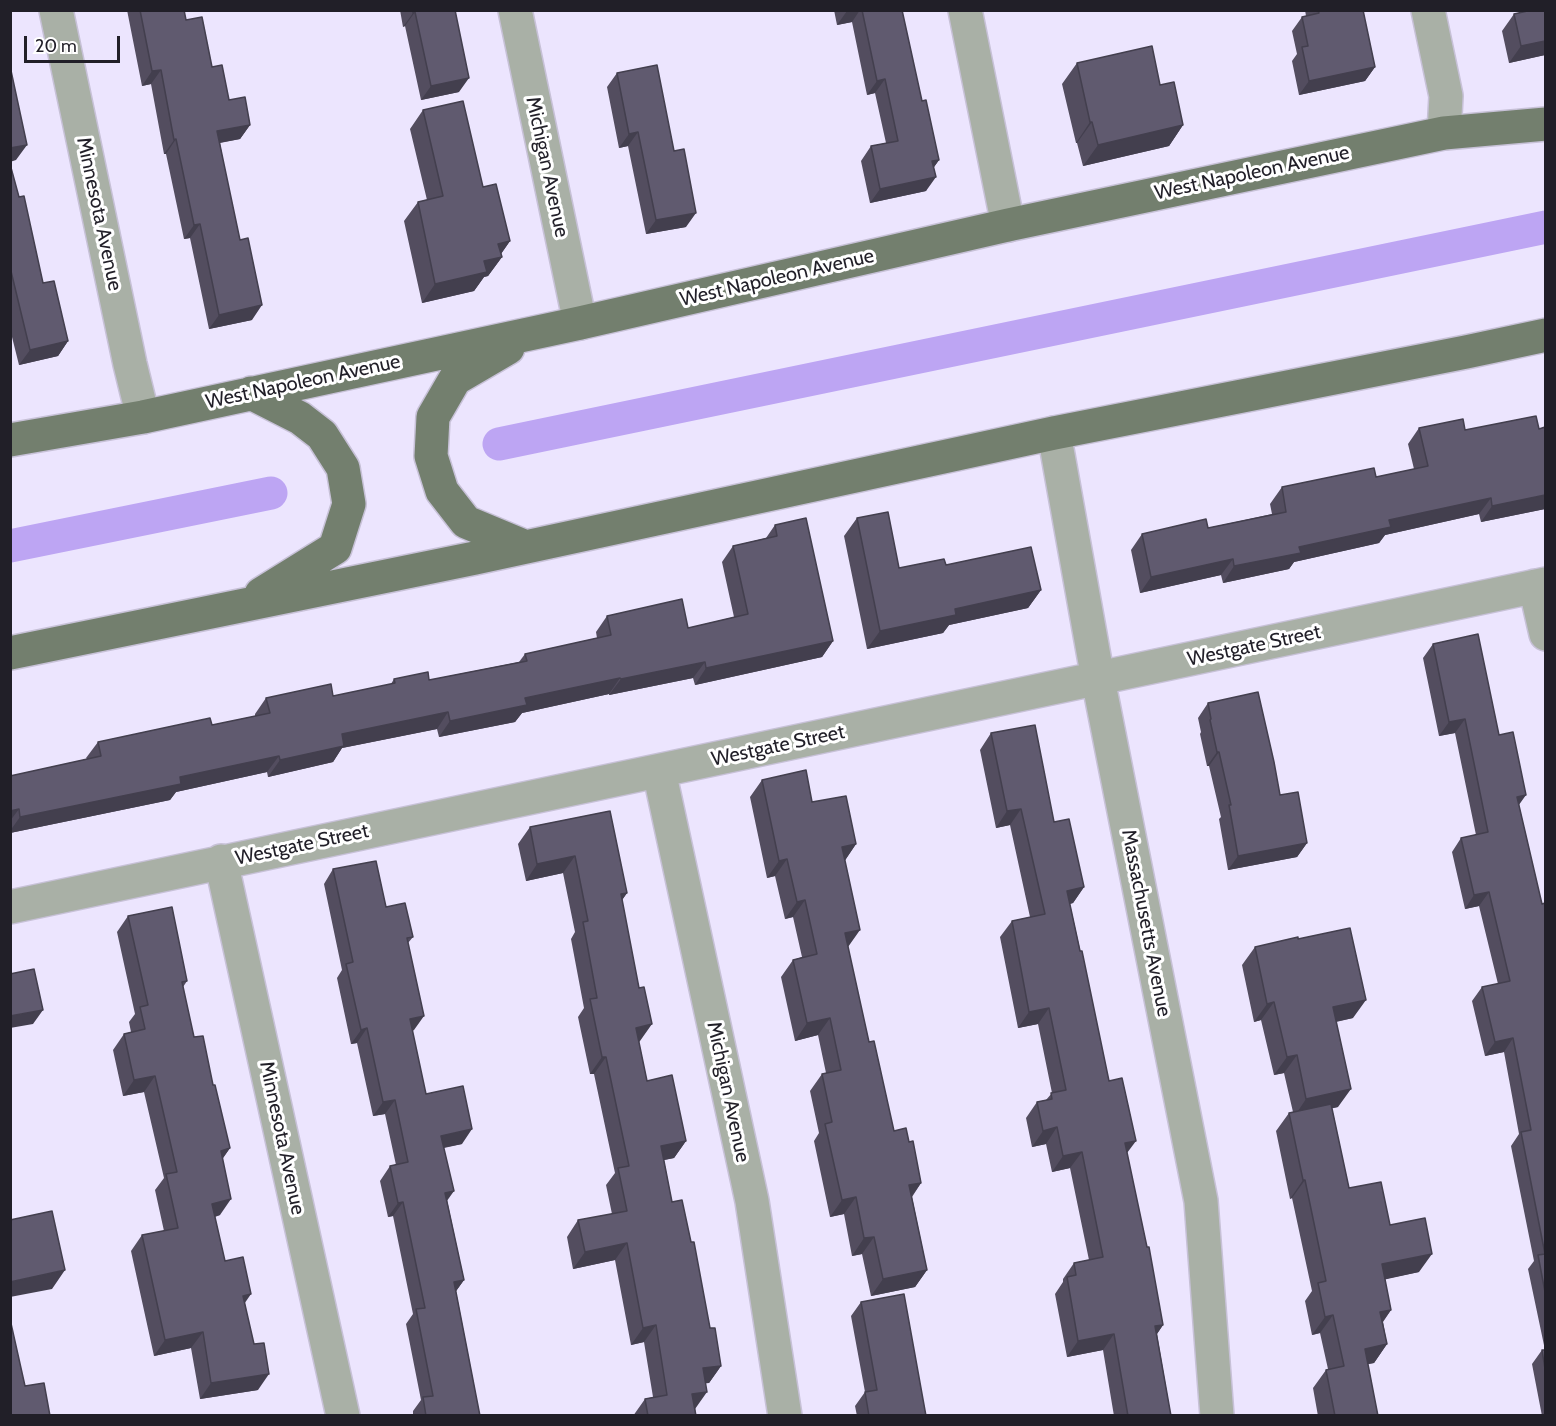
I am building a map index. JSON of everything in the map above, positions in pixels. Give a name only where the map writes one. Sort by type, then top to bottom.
[{"type":"main road","name":"West Napoleon Avenue","points":[[10,440],[143,417],[580,323],[1008,225],[1444,133],[1545,124]]},
{"type":"main road","points":[[526,547],[466,522],[442,491],[431,456],[433,417],[455,379],[536,332]]},
{"type":"main road","points":[[10,653],[475,558],[1054,433],[1545,335]]},
{"type":"main road","points":[[242,606],[335,548],[349,504],[343,468],[322,435],[300,418],[251,393]]},
{"type":"street","name":"Minnesota Avenue","points":[[56,10],[143,417]]},
{"type":"street","name":"Michigan Avenue","points":[[515,10],[580,323]]},
{"type":"street","points":[[965,10],[1008,225]]},
{"type":"street","points":[[1428,10],[1446,96],[1444,133]]},
{"type":"street","name":"Massachusetts Avenue","points":[[1054,433],[1098,679],[1201,1202],[1218,1416]]},
{"type":"street","points":[[1540,585],[1545,634]]},
{"type":"street","name":"Westgate Street","points":[[10,907],[1540,585]]},
{"type":"street","name":"Michigan Avenue","points":[[659,771],[752,1201],[785,1416]]},
{"type":"street","name":"Minnesota Avenue","points":[[221,861],[343,1416]]},
{"type":"building","points":[[140,10],[184,10],[186,20],[202,17],[212,67],[222,65],[229,100],[245,97],[250,125],[217,131],[240,240],[248,238],[262,305],[219,315],[200,224],[194,225],[176,139],[174,140],[161,70],[152,71]]},
{"type":"building","points":[[413,10],[455,10],[469,78],[431,86]]},
{"type":"building","points":[[862,10],[902,10],[922,101],[926,100],[939,160],[932,161],[936,177],[880,189],[871,146],[898,141],[885,79],[877,81]]},
{"type":"building","points":[[1318,10],[1363,10],[1375,67],[1309,81],[1302,47],[1308,46],[1302,17],[1319,13]]},
{"type":"building","points":[[1545,10],[1545,41],[1521,46],[1514,14]]},
{"type":"building","points":[[1152,46],[1160,85],[1174,82],[1183,125],[1098,145],[1092,122],[1090,122],[1077,63]]},
{"type":"building","points":[[657,65],[674,151],[684,149],[696,213],[656,220],[638,132],[629,134],[617,73]]},
{"type":"building","points":[[10,66],[27,145],[10,148]]},
{"type":"building","points":[[463,101],[483,187],[496,184],[510,241],[498,244],[502,257],[484,261],[487,272],[435,284],[418,202],[443,196],[423,110]]},
{"type":"building","points":[[10,164],[19,197],[24,196],[43,283],[54,281],[68,341],[30,350],[10,267]]},
{"type":"building","points":[[1536,416],[1539,429],[1545,427],[1545,495],[1492,506],[1491,498],[1389,520],[1391,527],[1299,547],[1301,553],[1234,566],[1233,559],[1151,577],[1142,534],[1206,519],[1208,528],[1286,512],[1282,487],[1374,468],[1376,477],[1428,466],[1419,428],[1463,419],[1465,430]]},
{"type":"building","points":[[888,512],[899,568],[944,559],[946,565],[1031,547],[1041,590],[955,609],[956,615],[880,631],[857,518]]},
{"type":"building","points":[[806,518],[833,641],[706,668],[705,662],[620,678],[525,698],[527,705],[450,721],[448,712],[342,734],[344,746],[280,760],[279,756],[180,777],[181,784],[20,817],[19,809],[10,811],[10,776],[101,756],[98,742],[210,718],[212,725],[270,713],[266,698],[331,684],[333,696],[395,683],[394,679],[428,672],[429,680],[527,661],[525,654],[611,635],[607,616],[682,599],[688,628],[748,614],[733,546],[777,536],[775,525]]},
{"type":"building","points":[[1478,634],[1499,735],[1513,732],[1526,795],[1517,797],[1542,904],[1545,903],[1545,1254],[1521,1132],[1531,1130],[1513,1038],[1495,1042],[1482,987],[1510,981],[1489,892],[1474,895],[1461,838],[1488,832],[1465,719],[1449,722],[1433,644]]},
{"type":"building","points":[[1258,692],[1280,795],[1298,792],[1307,843],[1238,856],[1229,805],[1231,805],[1219,752],[1217,752],[1208,703]]},
{"type":"building","points":[[1035,725],[1054,822],[1069,819],[1084,887],[1067,891],[1109,1081],[1122,1078],[1136,1141],[1125,1143],[1147,1247],[1149,1247],[1163,1325],[1155,1326],[1171,1416],[1128,1416],[1114,1334],[1078,1341],[1067,1277],[1076,1275],[1074,1263],[1103,1257],[1082,1152],[1063,1156],[1057,1127],[1043,1131],[1037,1102],[1052,1099],[1051,1093],[1066,1090],[1049,1008],[1029,1012],[1012,921],[1045,914],[1021,809],[1007,811],[991,733]]},
{"type":"building","points":[[806,770],[812,802],[846,796],[856,844],[842,847],[860,930],[845,933],[869,1042],[874,1041],[894,1131],[906,1128],[909,1142],[913,1141],[921,1183],[909,1185],[927,1270],[883,1279],[874,1237],[864,1238],[856,1197],[842,1200],[825,1124],[832,1122],[822,1074],[841,1070],[830,1018],[807,1023],[793,960],[817,954],[805,900],[797,902],[787,859],[779,861],[762,780]]},
{"type":"building","points":[[610,811],[627,893],[621,894],[639,988],[644,987],[652,1024],[636,1028],[647,1081],[672,1075],[686,1141],[661,1146],[672,1202],[682,1200],[691,1242],[694,1242],[710,1328],[715,1328],[721,1366],[703,1368],[707,1392],[692,1394],[696,1416],[648,1416],[645,1399],[667,1395],[656,1325],[643,1328],[627,1243],[585,1252],[578,1220],[627,1211],[618,1168],[629,1166],[606,1057],[602,1057],[590,999],[597,998],[583,922],[588,921],[575,856],[537,864],[530,827]]},
{"type":"building","points":[[376,861],[386,907],[405,903],[413,937],[407,938],[424,1016],[410,1019],[426,1094],[463,1086],[472,1129],[441,1136],[454,1191],[445,1193],[464,1280],[454,1282],[480,1416],[426,1416],[423,1397],[433,1396],[416,1309],[425,1308],[403,1202],[398,1203],[390,1166],[408,1162],[395,1100],[383,1102],[367,1028],[361,1030],[346,964],[353,962],[333,869]]},
{"type":"building","points":[[172,907],[187,981],[182,982],[194,1037],[203,1036],[230,1148],[221,1151],[231,1199],[212,1204],[225,1261],[243,1257],[251,1294],[243,1296],[254,1344],[264,1343],[269,1374],[211,1383],[203,1332],[165,1340],[142,1235],[178,1228],[166,1174],[177,1172],[155,1076],[134,1080],[124,1034],[145,1029],[140,1007],[148,1005],[128,916]]},
{"type":"building","points":[[1350,928],[1366,1000],[1333,1007],[1351,1089],[1306,1099],[1297,1055],[1287,1057],[1274,1002],[1267,1004],[1255,947]]},
{"type":"building","points":[[34,969],[43,1010],[10,1016],[10,974]]},
{"type":"building","points":[[1331,1104],[1349,1188],[1381,1182],[1390,1225],[1425,1218],[1432,1254],[1382,1264],[1391,1310],[1380,1312],[1387,1344],[1365,1349],[1378,1416],[1335,1416],[1326,1370],[1344,1366],[1333,1315],[1325,1317],[1318,1283],[1326,1281],[1289,1113]]},
{"type":"building","points":[[52,1211],[65,1270],[10,1282],[10,1220]]},
{"type":"building","points":[[1545,1254],[1545,1292],[1538,1255]]},
{"type":"building","points":[[904,1294],[926,1416],[869,1416],[865,1392],[877,1390],[861,1302]]},
{"type":"building","points":[[10,1319],[25,1386],[44,1383],[50,1416],[10,1416]]},
{"type":"building","points":[[1542,1350],[1545,1350],[1545,1369]]},
{"type":"waterway","points":[[499,444],[1546,227]]},
{"type":"waterway","points":[[10,546],[271,493]]}]
